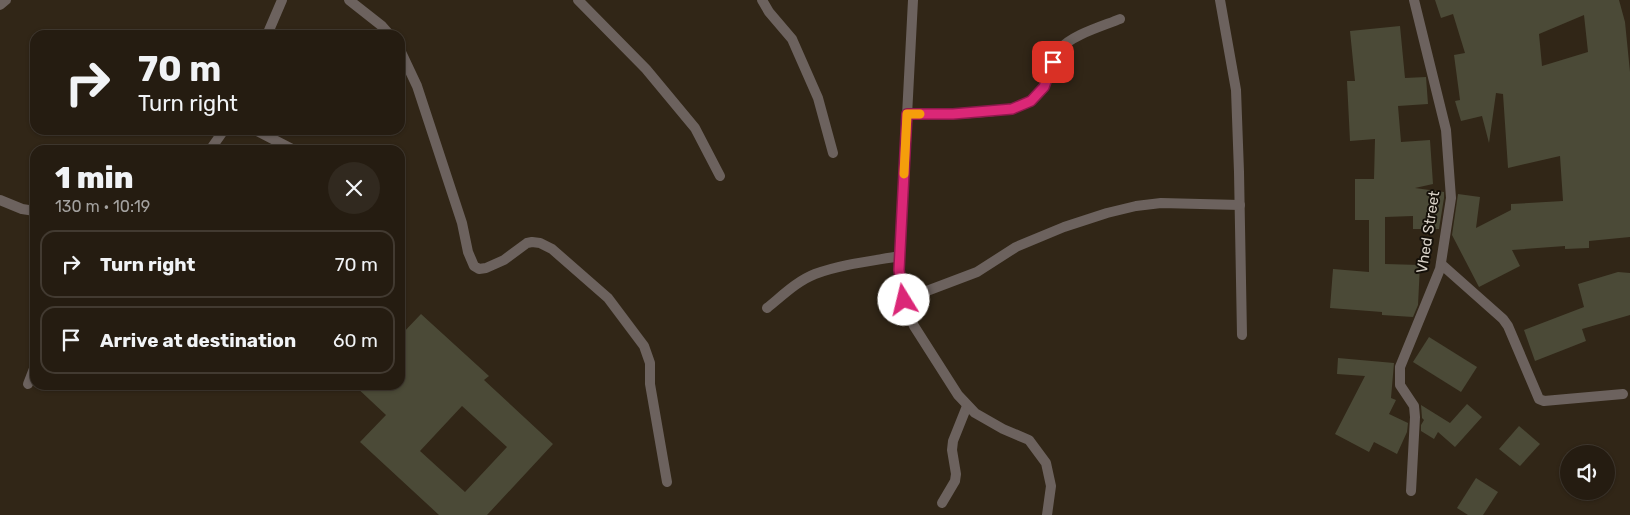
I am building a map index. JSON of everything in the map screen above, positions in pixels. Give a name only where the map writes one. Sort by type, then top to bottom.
[{"type":"street","points":[[0,5],[6,0]]},
{"type":"street","points":[[269,30],[282,0]]},
{"type":"street","points":[[349,0],[386,30]]},
{"type":"street","points":[[578,0],[646,69],[695,128],[720,176]]},
{"type":"street","points":[[762,0],[769,12],[792,39],[818,98],[833,153]]},
{"type":"street","points":[[913,0],[899,270],[904,300],[914,326],[967,406],[975,413],[1003,429],[1029,440],[1037,449],[1046,463],[1049,474],[1050,486],[1047,515]]},
{"type":"street","points":[[1220,0],[1236,90],[1242,335]]},
{"type":"street","name":"Vhed Street","points":[[1410,491],[1415,417],[1414,406],[1400,385],[1400,367],[1440,269],[1451,198],[1446,130],[1414,0]]},
{"type":"street","points":[[907,114],[953,114],[1012,109],[1031,101],[1044,87],[1059,50],[1071,40],[1120,19]]},
{"type":"street","points":[[405,60],[418,86],[462,223],[468,252],[474,266],[479,269],[486,268],[504,260],[527,243],[540,243],[552,249],[608,298],[644,346],[650,363],[650,384],[667,482]]},
{"type":"street","points":[[265,135],[284,145]]},
{"type":"street","points":[[0,200],[30,210]]},
{"type":"street","points":[[904,300],[977,272],[1016,247],[1107,213],[1136,206],[1161,203],[1240,205]]},
{"type":"street","points":[[767,308],[789,290],[814,274],[839,267],[900,256]]},
{"type":"street","points":[[1441,264],[1503,319],[1508,326],[1540,399],[1544,401],[1623,394]]},
{"type":"street","points":[[28,384],[30,379]]},
{"type":"street","points":[[942,503],[955,481],[953,441],[967,406]]},
{"type":"building","points":[[1435,0],[1619,0],[1625,22],[1630,72],[1630,237],[1589,241],[1589,248],[1565,249],[1565,246],[1512,250],[1520,266],[1479,287],[1452,235],[1458,194],[1480,197],[1476,228],[1511,210],[1511,204],[1563,201],[1560,156],[1508,168],[1503,94],[1496,93],[1489,143],[1482,116],[1461,121],[1455,101],[1460,100],[1454,55],[1465,53],[1453,14],[1441,18]],"holes":[[[1584,15],[1588,52],[1542,66],[1539,34]]]},
{"type":"building","points":[[1400,26],[1405,78],[1426,77],[1428,104],[1398,106],[1401,142],[1430,140],[1433,184],[1415,188],[1444,192],[1439,229],[1413,229],[1413,216],[1385,217],[1385,264],[1420,265],[1418,305],[1413,317],[1382,315],[1382,312],[1330,308],[1333,269],[1369,272],[1369,220],[1355,220],[1355,179],[1374,179],[1375,139],[1350,141],[1347,81],[1355,81],[1350,31]]},
{"type":"building","points":[[1618,272],[1630,273],[1630,315],[1582,329],[1586,341],[1535,361],[1524,330],[1584,307],[1578,284]]},
{"type":"building","points":[[421,314],[489,376],[484,380],[553,444],[487,515],[439,515],[360,442],[386,415],[359,390],[405,390],[405,331]],"holes":[[[462,406],[507,447],[465,492],[420,451]]]},
{"type":"building","points":[[1429,337],[1477,367],[1461,392],[1413,362]]},
{"type":"building","points":[[1338,358],[1394,363],[1391,398],[1396,400],[1389,414],[1408,423],[1407,432],[1397,454],[1374,442],[1369,452],[1335,434],[1365,376],[1337,374]]},
{"type":"building","points":[[1467,404],[1482,417],[1455,447],[1438,432],[1434,439],[1421,431],[1421,425],[1424,420],[1422,418],[1421,405],[1450,423]]},
{"type":"building","points":[[1519,426],[1540,444],[1520,466],[1499,449]]},
{"type":"building","points":[[1476,478],[1498,492],[1483,515],[1468,515],[1457,508]]},
{"type":"slow traffic","points":[[904,174],[907,114],[920,114]]},
{"type":"route","points":[[904,300],[899,270],[907,114],[953,114],[1012,109],[1031,101],[1044,87],[1053,62]]}]
